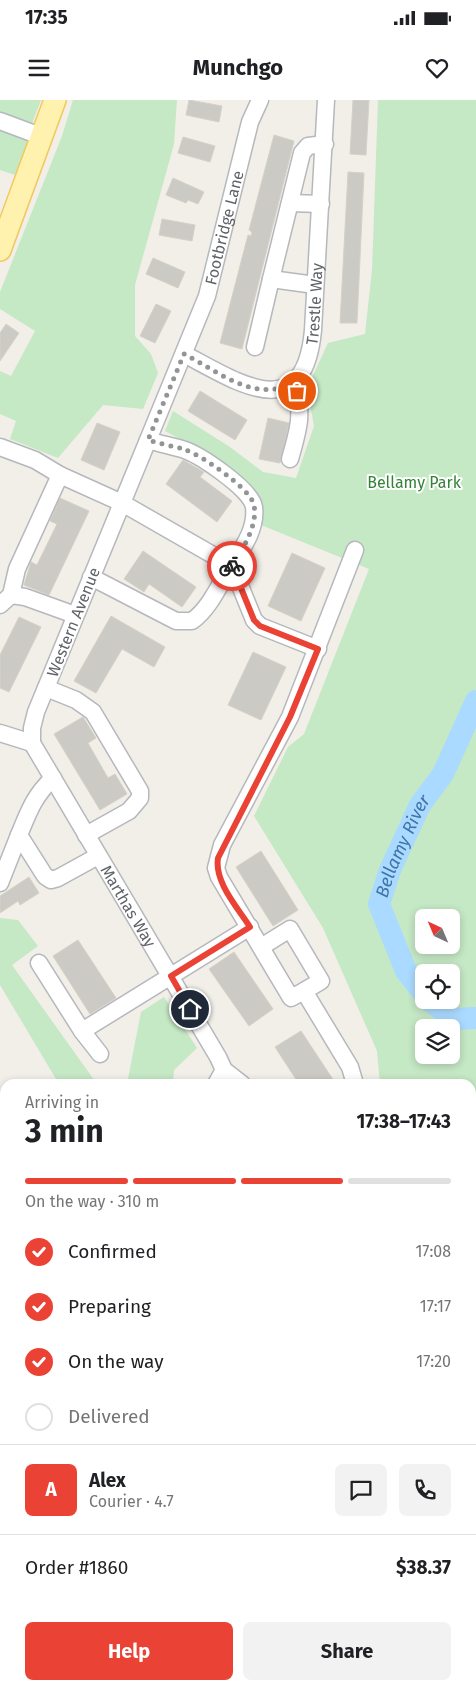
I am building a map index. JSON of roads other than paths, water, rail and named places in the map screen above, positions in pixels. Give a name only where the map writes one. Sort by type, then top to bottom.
[{"type":"main road","points":[[0,250],[44,137],[56,100]]},
{"type":"street","name":"Footbridge Lane","points":[[148,440],[207,296],[250,122],[260,100]]},
{"type":"street","name":"Trestle Way","points":[[293,382],[302,372],[309,358],[313,330],[326,100]]},
{"type":"street","points":[[0,121],[44,137]]},
{"type":"street","points":[[255,346],[302,153],[308,146],[325,144]]},
{"type":"street","points":[[290,203],[321,204]]},
{"type":"street","points":[[271,280],[315,285]]},
{"type":"street","points":[[184,354],[241,384],[255,389],[269,390],[284,387],[293,382],[299,398],[301,419],[290,460]]},
{"type":"street","points":[[91,577],[176,621],[185,622],[198,617],[244,547],[254,519],[254,504],[246,492],[199,457],[186,450],[148,440]]},
{"type":"street","name":"Western Avenue","points":[[32,743],[32,728],[36,712],[148,440]]},
{"type":"street","points":[[0,447],[35,460],[60,475],[122,503],[232,566],[254,620],[260,626],[318,649]]},
{"type":"street","points":[[60,475],[17,569],[5,600],[25,597],[75,614]]},
{"type":"street","points":[[261,947],[290,930],[321,981],[291,998],[219,877],[216,868],[218,858],[290,717],[355,550]]},
{"type":"street","points":[[46,688],[76,700],[93,712],[140,791],[140,798],[128,811],[86,835]]},
{"type":"street","points":[[0,734],[32,743]]},
{"type":"street","name":"Marthas Way","points":[[32,743],[171,976],[220,1077]]},
{"type":"street","points":[[0,883],[32,802],[39,791],[53,778]]},
{"type":"street","points":[[19,835],[46,876],[51,880],[98,856]]},
{"type":"street","points":[[82,1031],[250,927]]},
{"type":"street","points":[[39,963],[82,1031],[100,1054]]},
{"type":"street","points":[[304,991],[350,1067],[354,1079]]},
{"type":"waterway","name":"Bellamy River","points":[[415,982],[406,971],[379,904],[390,870],[420,805],[443,774],[476,701]]},
{"type":"waterway","name":"Bellamy River","points":[[441,1009],[454,1019],[476,1018]]},
{"type":"park label","name":"Bellamy Park","points":[[414,482]]}]
